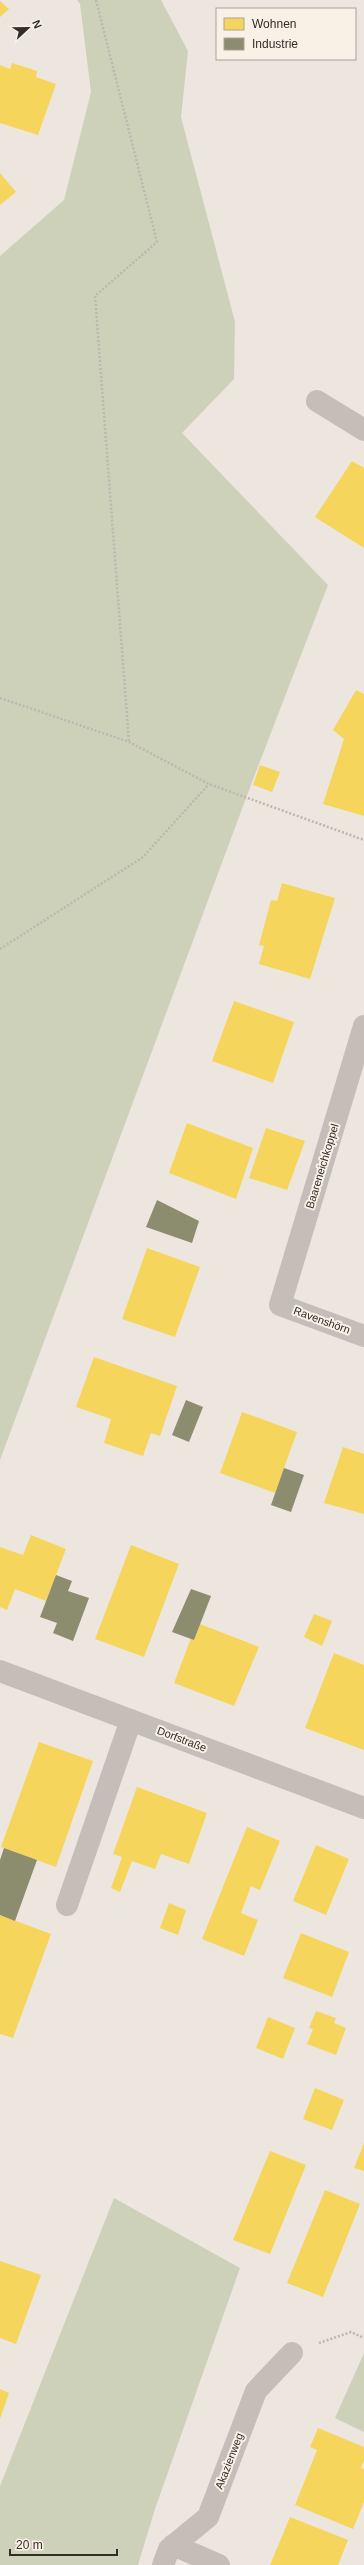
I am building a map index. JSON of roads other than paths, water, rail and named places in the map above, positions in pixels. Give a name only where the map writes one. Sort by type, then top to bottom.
[{"type":"street","points":[[317,401],[364,430]]},
{"type":"street","name":"Baareneichkoppel","points":[[280,1305],[364,1026]]},
{"type":"street","name":"Ravenshörn","points":[[280,1305],[364,1336]]},
{"type":"street","name":"Dorfstraße","points":[[0,1671],[364,1808]]},
{"type":"street","points":[[67,1905],[132,1720]]},
{"type":"street","name":"Akazienweg","points":[[163,2565],[168,2549],[208,2517],[256,2391],[292,2353]]},
{"type":"street","points":[[173,2545],[219,2565]]}]
